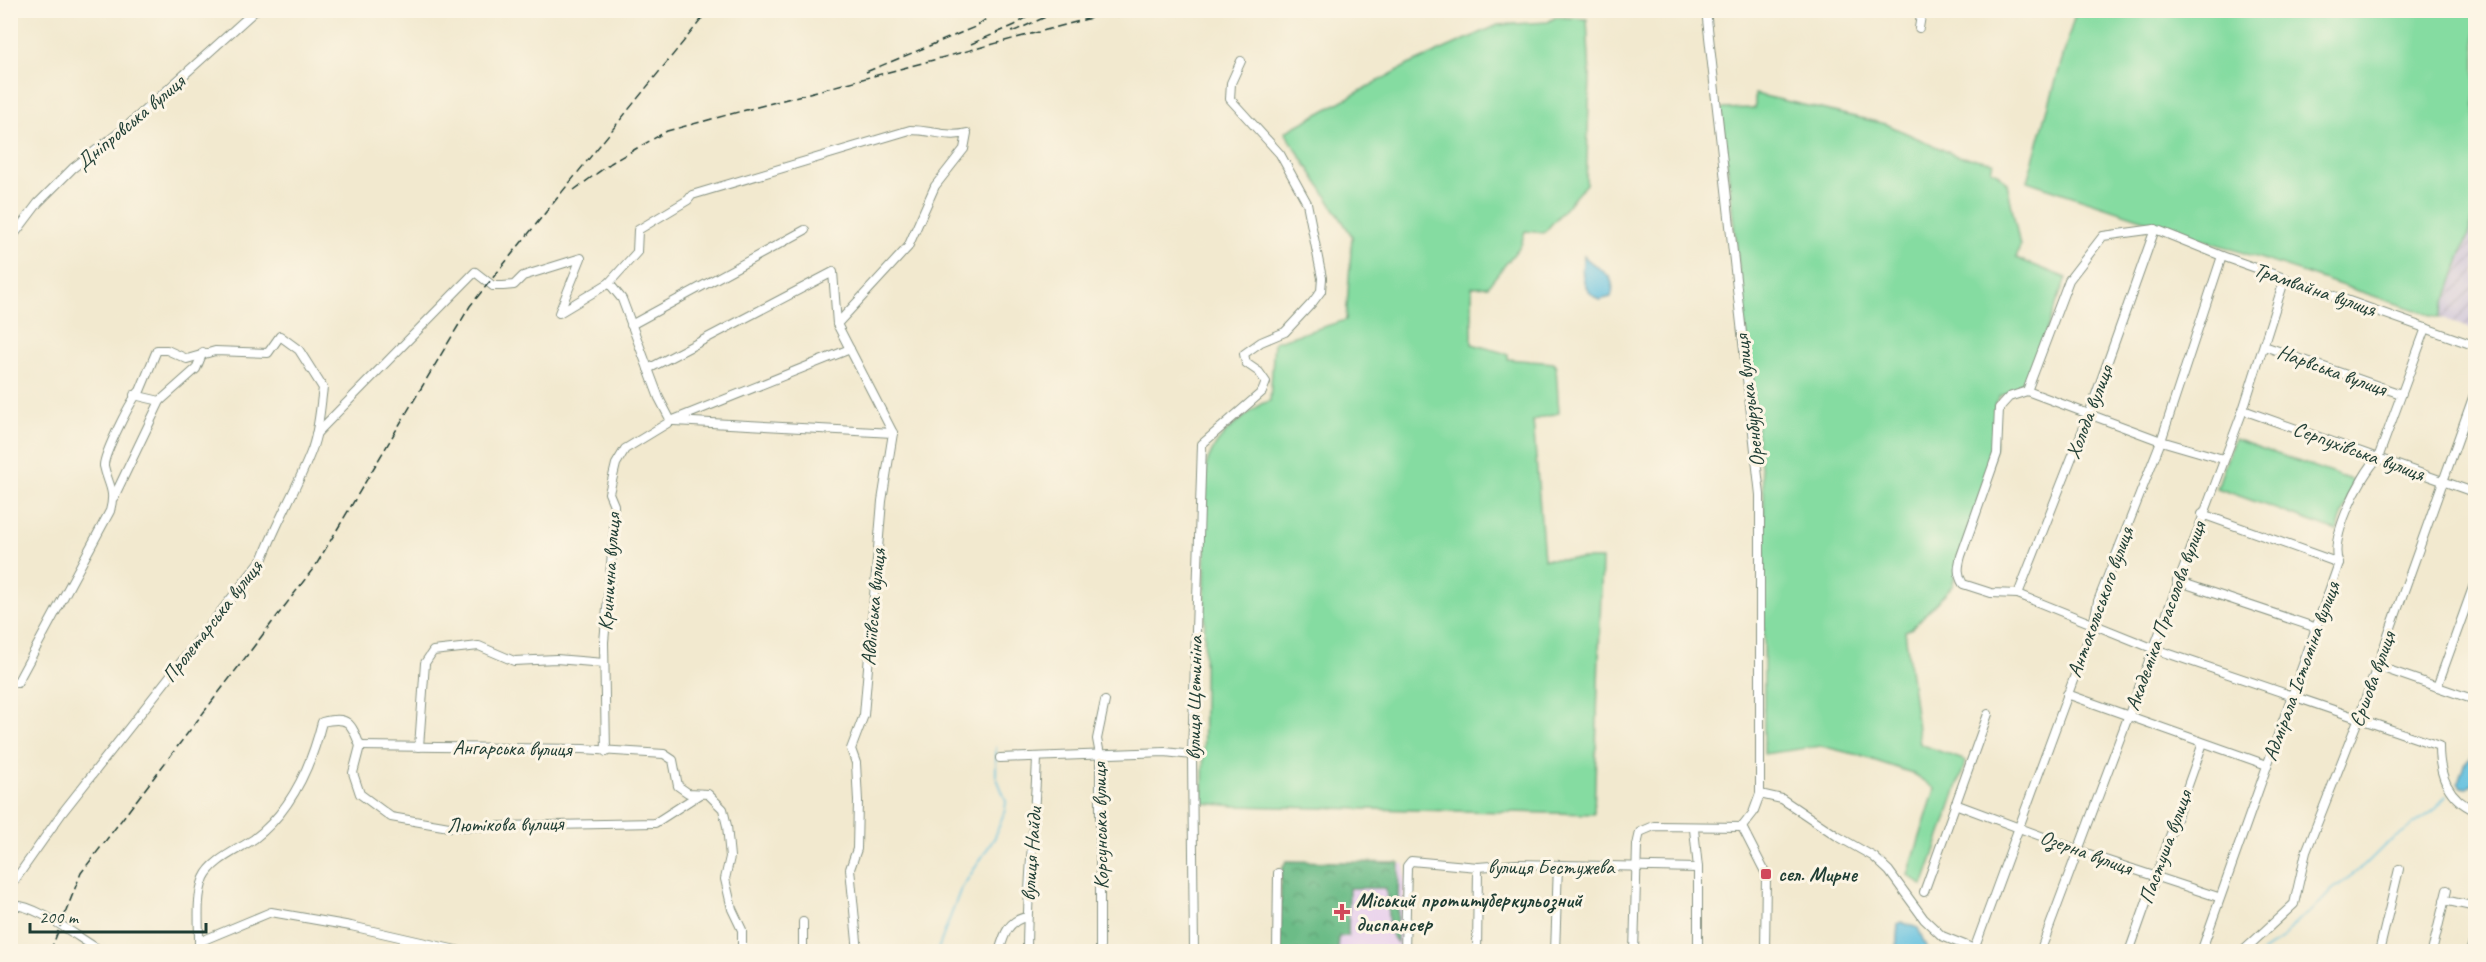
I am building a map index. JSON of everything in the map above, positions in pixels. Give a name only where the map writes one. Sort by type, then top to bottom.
[{"type":"street","name":"Дніпровська вулиця","points":[[10,240],[38,203],[73,168],[140,115],[256,10]]},
{"type":"street","name":"Оренбурзька вулиця","points":[[1706,10],[1760,495],[1760,794]]},
{"type":"street","points":[[1919,28],[1922,10]]},
{"type":"street","name":"вулиця Щетиніна","points":[[1194,951],[1192,754],[1202,444],[1262,392],[1266,382],[1259,372],[1246,363],[1244,354],[1261,342],[1285,332],[1321,291],[1322,278],[1307,203],[1280,154],[1230,99],[1230,83],[1240,61]]},
{"type":"street","points":[[316,434],[475,272],[493,286],[514,285],[523,276],[581,258],[559,313],[609,283],[637,252],[638,230],[688,200],[692,195],[910,130],[929,130],[953,137],[968,133],[964,149],[935,186],[908,247],[837,324]]},
{"type":"street","points":[[2027,391],[2069,280],[2103,236],[2155,229]]},
{"type":"street","name":"Трамвайна вулиця","points":[[2155,229],[2222,256],[2475,346]]},
{"type":"street","name":"Холода вулиця","points":[[2018,594],[2089,414],[2155,229]]},
{"type":"street","points":[[631,325],[805,230]]},
{"type":"street","name":"Антокольського вулиця","points":[[1978,949],[2018,827],[2093,626],[2098,601],[2162,441],[2222,256]]},
{"type":"street","points":[[648,369],[802,291],[833,272],[837,324],[893,433]]},
{"type":"street","name":"Академіка Прасолова вулиця","points":[[2040,951],[2202,514],[2243,410],[2285,278]]},
{"type":"street","points":[[609,283],[622,299],[670,421],[893,433]]},
{"type":"street","name":"Адмірала Істоміна вулиця","points":[[2201,951],[2218,897],[2339,563],[2335,550],[2347,512],[2366,471],[2378,458],[2426,328]]},
{"type":"street","name":"Пролетарська вулиця","points":[[10,887],[76,795],[263,558],[278,519],[312,450],[323,388],[299,350],[280,336],[268,353],[203,352]]},
{"type":"street","name":"Нарвська вулиця","points":[[2264,346],[2401,394]]},
{"type":"street","name":"Кринична вулиця","points":[[606,752],[604,663],[614,531],[614,505],[609,493],[616,464],[625,449],[670,421],[850,349]]},
{"type":"street","points":[[114,497],[104,465],[108,446],[123,423],[134,395],[140,391],[157,350],[167,350],[187,359],[203,352]]},
{"type":"street","points":[[10,681],[17,683],[91,547],[160,400],[196,369],[203,352]]},
{"type":"street","name":"Єршова вулиця","points":[[2242,951],[2294,904],[2306,852],[2358,720],[2475,389]]},
{"type":"street","points":[[2223,459],[2162,441],[2027,391],[2009,397],[2000,408],[1997,454],[1958,567],[1963,584],[1991,593],[2018,594],[2152,648],[2439,746],[2439,763],[2446,787],[2451,795],[2475,812]]},
{"type":"street","points":[[134,395],[160,400]]},
{"type":"street","name":"Серпухівська вулиця","points":[[2243,410],[2475,493]]},
{"type":"street","name":"Авдіївська вулиця","points":[[858,951],[850,869],[857,849],[858,801],[856,763],[851,749],[864,715],[882,501],[893,433]]},
{"type":"street","points":[[2202,514],[2339,563]]},
{"type":"street","points":[[2437,687],[2475,579]]},
{"type":"street","points":[[2177,581],[2317,628]]},
{"type":"street","points":[[420,747],[425,663],[433,651],[479,645],[514,661],[556,659],[604,663]]},
{"type":"street","points":[[2377,666],[2475,700]]},
{"type":"street","points":[[2067,694],[2267,765]]},
{"type":"street","name":"Корсунська вулиця","points":[[1101,951],[1100,754],[1097,739],[1102,725],[1105,701]]},
{"type":"street","points":[[1924,892],[1988,714]]},
{"type":"street","points":[[360,746],[353,726],[343,720],[322,722],[311,760],[286,806],[256,838],[210,869],[204,878],[200,892],[199,947],[271,912],[351,926],[465,951]]},
{"type":"street","name":"Пастуша вулиця","points":[[2129,951],[2203,743]]},
{"type":"street","name":"Ангарська вулиця","points":[[360,746],[664,754],[673,760],[678,786],[688,793],[700,794]]},
{"type":"street","name":"Лютікова вулиця","points":[[360,746],[353,773],[360,794],[391,816],[449,827],[655,823],[700,794]]},
{"type":"street","points":[[1000,758],[1165,752],[1192,754]]},
{"type":"street","name":"вулиця Найди","points":[[1027,951],[1037,756]]},
{"type":"street","points":[[700,794],[708,794],[723,809],[730,857],[726,879],[732,909],[742,930],[742,951]]},
{"type":"street","points":[[1634,951],[1638,838],[1644,828],[1654,826],[1694,829],[1742,827],[1754,813],[1760,794],[1782,799],[1837,836],[1874,857],[1889,871],[1924,919],[1942,936],[1978,949]]},
{"type":"street","name":"Озерна вулиця","points":[[1955,804],[2079,850],[2218,897]]},
{"type":"street","points":[[1742,827],[1766,874],[1765,951]]},
{"type":"street","points":[[1694,829],[1698,868],[1698,951]]},
{"type":"street","name":"вулиця Бестужева","points":[[1405,951],[1407,866],[1415,861],[1478,867],[1516,864],[1698,868]]},
{"type":"street","points":[[1555,951],[1558,866]]},
{"type":"street","points":[[1477,951],[1478,867]]},
{"type":"street","points":[[2379,951],[2399,869]]},
{"type":"street","points":[[1276,951],[1278,873]]},
{"type":"street","points":[[2432,951],[2447,890]]},
{"type":"street","points":[[2444,900],[2475,907]]},
{"type":"street","points":[[10,906],[18,904],[39,913],[103,951]]},
{"type":"street","points":[[999,951],[1013,921],[1027,917]]},
{"type":"street","points":[[803,922],[803,951]]},
{"type":"street","points":[[2470,951],[2475,933]]},
{"type":"shaded area","points":[[2475,214],[2475,330],[2440,318]]},
{"type":"shaded area","name":"Міський протитуберкульозний диспансер","points":[[1286,861],[1405,864],[1402,951],[1280,952]]},
{"type":"green space","points":[[2076,11],[2475,11],[2475,214],[2440,318],[2027,181]]},
{"type":"green space","points":[[1556,17],[1587,19],[1590,78],[1586,184],[1544,233],[1525,231],[1521,245],[1488,286],[1472,287],[1472,344],[1508,354],[1508,359],[1554,363],[1556,368],[1559,413],[1533,420],[1544,559],[1602,559],[1594,814],[1236,806],[1203,803],[1206,467],[1209,456],[1220,438],[1261,404],[1270,401],[1274,342],[1346,320],[1352,236],[1285,132],[1408,65],[1498,25],[1548,22]]},
{"type":"green space","points":[[1755,94],[1886,124],[1957,156],[1993,162],[1991,170],[1998,173],[2007,183],[2020,246],[2016,258],[2066,278],[2026,385],[2000,396],[1995,406],[1995,447],[1952,586],[1912,628],[1905,631],[1920,744],[1966,761],[1923,886],[1908,875],[1935,789],[1912,773],[1858,755],[1821,746],[1764,754],[1764,494],[1721,109],[1755,108]]},
{"type":"green space","points":[[2234,439],[2354,481],[2337,531],[2217,488]]},
{"type":"green space","name":"Міський протитуберкульозний диспансер","points":[[1286,861],[1399,863],[1397,943],[1389,931],[1386,888],[1349,888],[1348,936],[1339,936],[1338,951],[1280,952],[1281,872]]},
{"type":"water","points":[[1584,256],[1609,277],[1613,289],[1611,297],[1599,300],[1589,291],[1582,269]]},
{"type":"water","points":[[2475,753],[2475,783],[2467,788],[2461,787],[2458,783],[2464,765]]},
{"type":"water","points":[[1901,922],[1918,928],[1928,951],[1896,951],[1898,924]]},
{"type":"waterway","points":[[937,952],[960,891],[995,837],[1005,810],[1006,801],[996,776],[996,747]]},
{"type":"waterway","points":[[2262,952],[2283,938],[2298,920],[2364,866],[2385,845],[2433,811],[2446,796]]},
{"type":"railway","points":[[50,952],[81,873],[316,565],[470,306],[709,10]]},
{"type":"railway","points":[[866,72],[975,27],[999,10]]},
{"type":"railway","points":[[971,44],[1015,25],[1038,10]]},
{"type":"railway","points":[[1012,32],[1061,10]]},
{"type":"railway","points":[[574,190],[611,163],[667,131],[1121,10]]},
{"type":"railway","points":[[1114,17],[1139,10]]},
{"type":"place","name":"сел. Мирне","points":[[1766,874]]},
{"type":"place","name":"Міський протитуберкульозний диспансер","points":[[1342,912]]}]
